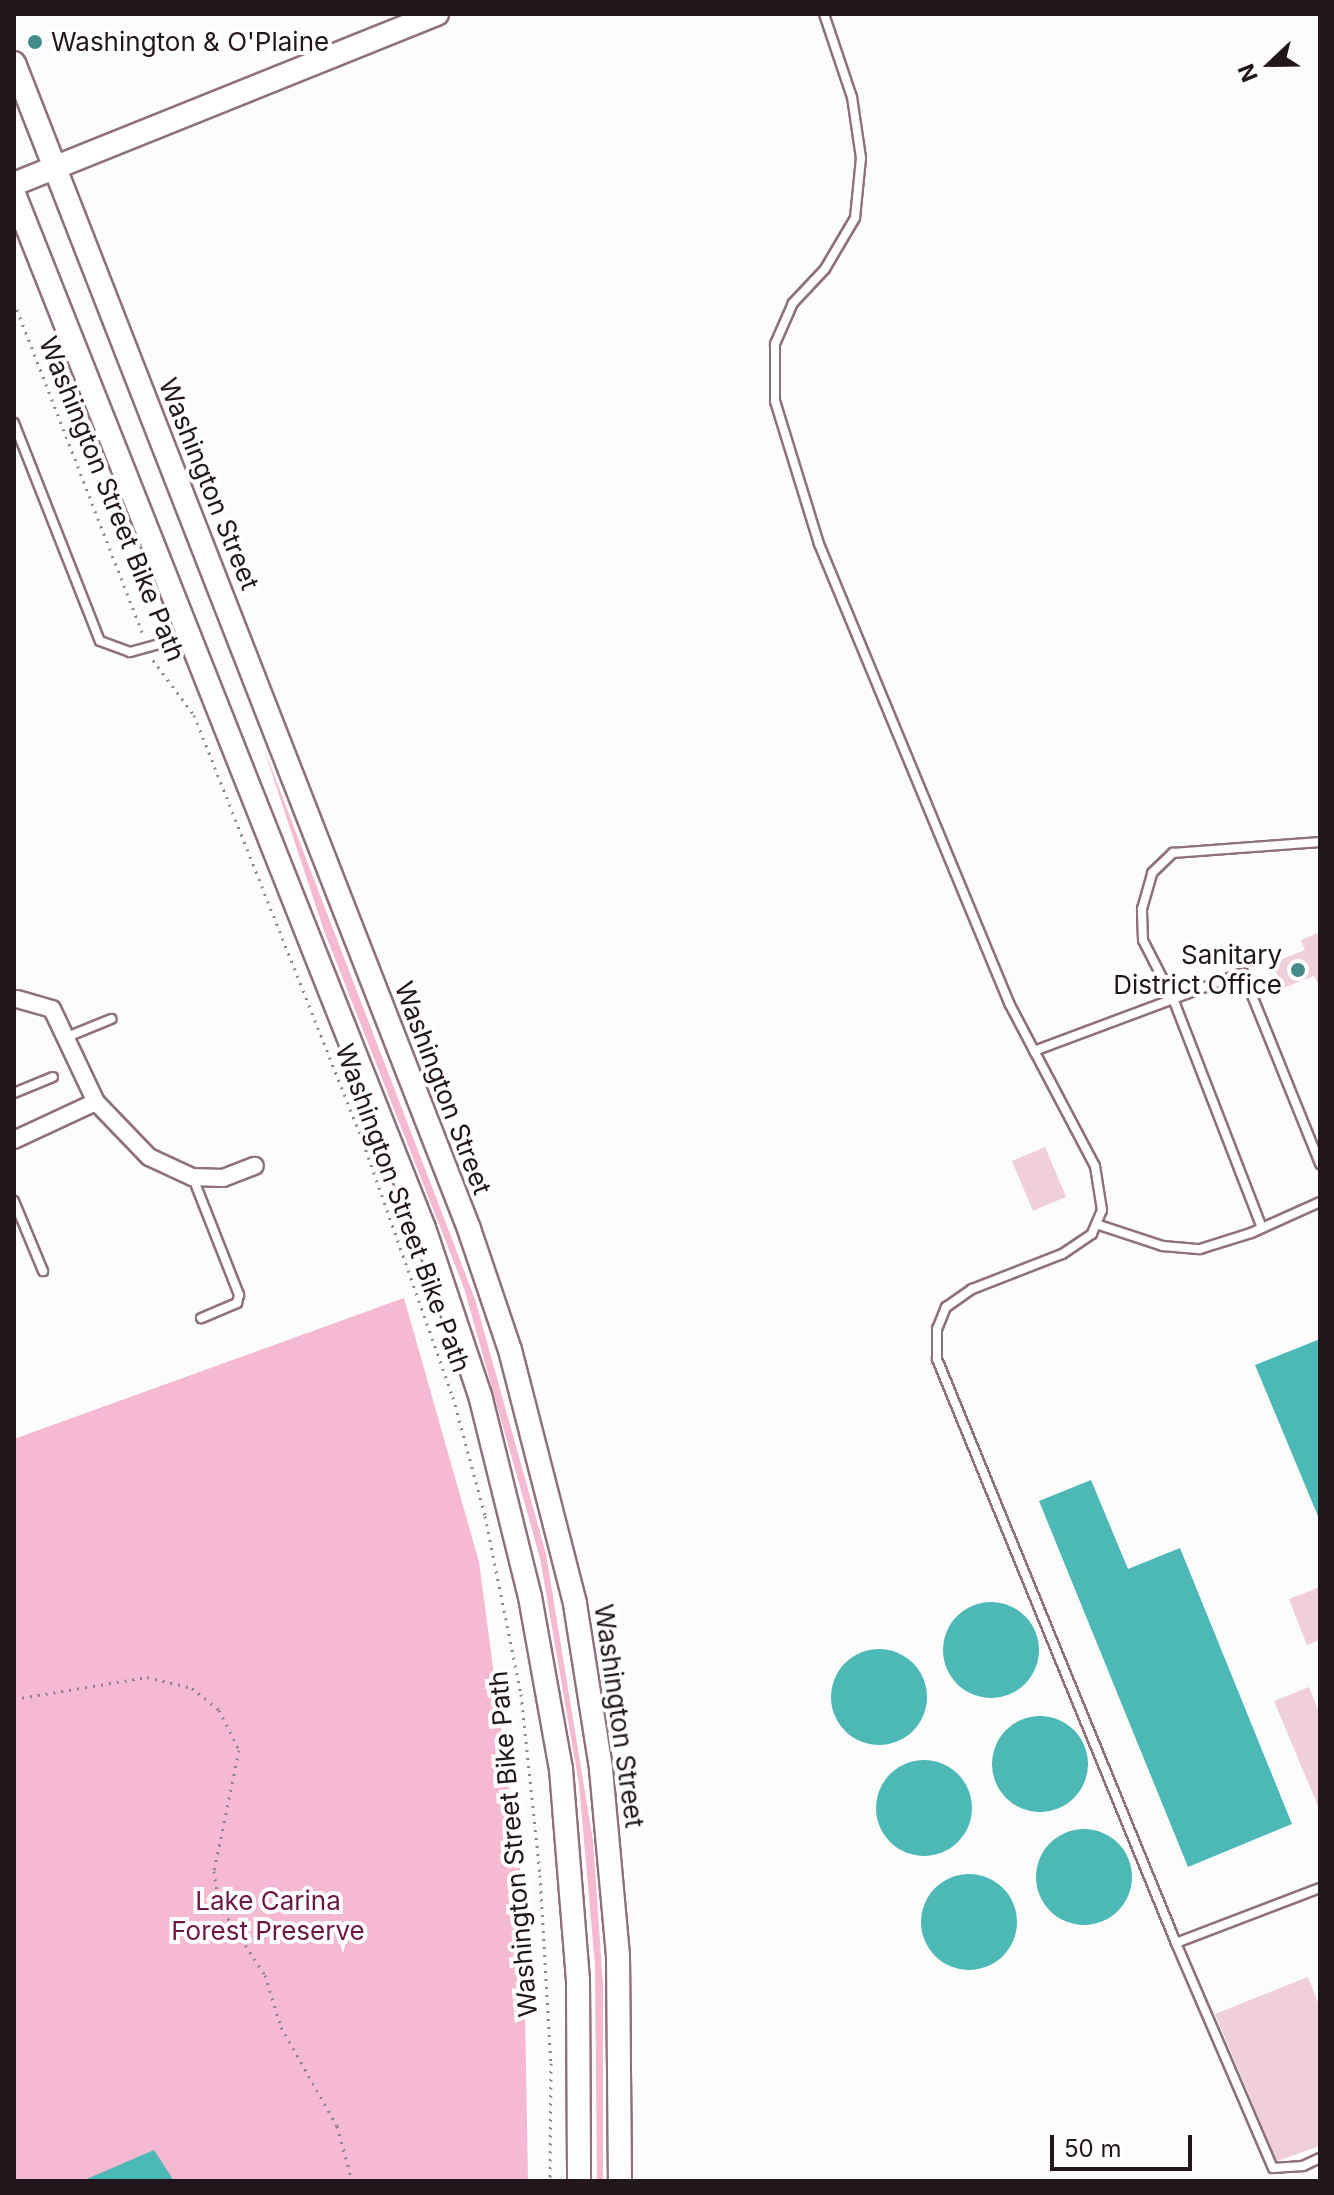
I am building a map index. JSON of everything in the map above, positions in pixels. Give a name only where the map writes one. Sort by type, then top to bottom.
[{"type":"main road","points":[[14,184],[437,14]]},
{"type":"main road","name":"Washington Street","points":[[14,63],[469,1229],[530,1421],[575,1604],[601,1769],[618,1956],[620,2181]]},
{"type":"main road","points":[[14,194],[424,1228],[499,1463],[530,1597],[561,1769],[578,1980],[579,2181]]},
{"type":"street","points":[[17,999],[52,1009],[96,1102],[149,1157],[192,1177],[223,1178],[255,1166]]},
{"type":"street","points":[[14,1140],[96,1102]]},
{"type":"lane","points":[[824,14],[852,97],[861,158],[855,218],[825,269],[793,303],[775,344],[775,401],[819,544],[1009,1003],[1095,1166],[1102,1210],[1092,1234],[1062,1254],[972,1289],[946,1307],[937,1329],[937,1359],[1176,1943],[1273,2168],[1303,2166],[1320,2158]]},
{"type":"lane","points":[[14,423],[100,641],[130,652],[189,635]]},
{"type":"lane","points":[[1262,1228],[1173,999],[1143,940],[1142,909],[1152,873],[1173,853],[1320,842]]},
{"type":"lane","points":[[1034,1051],[1243,973],[1320,1164]]},
{"type":"lane","points":[[67,1037],[111,1019]]},
{"type":"lane","points":[[14,1093],[53,1077]]},
{"type":"lane","points":[[192,1177],[239,1295],[237,1303],[201,1318]]},
{"type":"lane","points":[[14,1201],[43,1271]]},
{"type":"lane","points":[[1096,1224],[1163,1246],[1200,1249],[1262,1228],[1320,1202]]},
{"type":"lane","points":[[1176,1943],[1320,1888]]},
{"type":"path","name":"Washington Street Bike Path","points":[[14,302],[156,668],[194,715],[363,1142],[453,1397],[485,1516],[521,1694],[540,1875],[551,2063],[550,2181]]},
{"type":"path","points":[[14,1699],[147,1677],[192,1688],[219,1710],[239,1750],[214,1871],[219,1905],[265,1975],[281,2027],[337,2126],[353,2181]]},
{"type":"green space","points":[[264,749],[475,1299],[546,1554],[593,1841],[603,1985],[603,2181],[597,2181],[595,1965],[579,1784],[540,1558],[464,1288],[323,928]]},
{"type":"green space","name":"Lake Carina Forest Preserve","points":[[404,1298],[479,1562],[523,1892],[528,2181],[14,2181],[14,1439]]},
{"type":"water","points":[[1320,1339],[1320,1521],[1255,1365]]},
{"type":"water","points":[[1091,1480],[1128,1569],[1180,1548],[1292,1824],[1188,1867],[1039,1501]]},
{"type":"water","points":[[991,1602],[1009,1606],[1025,1616],[1035,1632],[1039,1650],[1035,1668],[1025,1684],[1009,1694],[991,1698],[973,1694],[957,1684],[947,1668],[943,1650],[947,1632],[957,1616],[973,1606]]},
{"type":"water","points":[[879,1649],[897,1653],[913,1663],[923,1679],[927,1697],[923,1715],[913,1731],[897,1741],[879,1745],[861,1741],[845,1731],[835,1715],[831,1697],[835,1679],[845,1663],[861,1653]]},
{"type":"water","points":[[1040,1716],[1058,1720],[1074,1730],[1084,1746],[1088,1764],[1084,1782],[1074,1798],[1058,1808],[1040,1812],[1022,1808],[1006,1798],[996,1782],[992,1764],[996,1746],[1006,1730],[1022,1720]]},
{"type":"water","points":[[924,1760],[943,1763],[958,1774],[969,1789],[972,1808],[969,1827],[958,1842],[943,1853],[924,1856],[905,1853],[890,1842],[879,1827],[876,1808],[879,1789],[890,1774],[905,1763]]},
{"type":"water","points":[[1084,1829],[1102,1833],[1118,1843],[1128,1859],[1132,1877],[1128,1895],[1118,1911],[1102,1921],[1084,1925],[1066,1921],[1050,1911],[1040,1895],[1036,1877],[1040,1859],[1050,1843],[1066,1833]]},
{"type":"water","points":[[969,1874],[987,1878],[1003,1888],[1013,1904],[1017,1922],[1013,1940],[1003,1956],[987,1966],[969,1970],[951,1966],[935,1956],[925,1940],[921,1922],[925,1904],[935,1888],[951,1878]]},
{"type":"water","points":[[154,2150],[174,2181],[82,2181]]},
{"type":"building","name":"Sanitary District Office","points":[[1320,932],[1320,987],[1314,976],[1283,988],[1272,963],[1305,950],[1301,940]]},
{"type":"building","points":[[1045,1147],[1066,1197],[1033,1211],[1012,1161]]},
{"type":"building","points":[[1320,1587],[1320,1640],[1307,1645],[1289,1599]]},
{"type":"building","points":[[1309,1687],[1320,1714],[1320,1811],[1274,1701]]},
{"type":"building","points":[[1308,1977],[1320,2008],[1320,2146],[1277,2161],[1215,2014]]},
{"type":"place","name":"Washington & O'Plaine","points":[[35,42]]},
{"type":"place","name":"Sanitary District Office","points":[[1298,970]]}]
